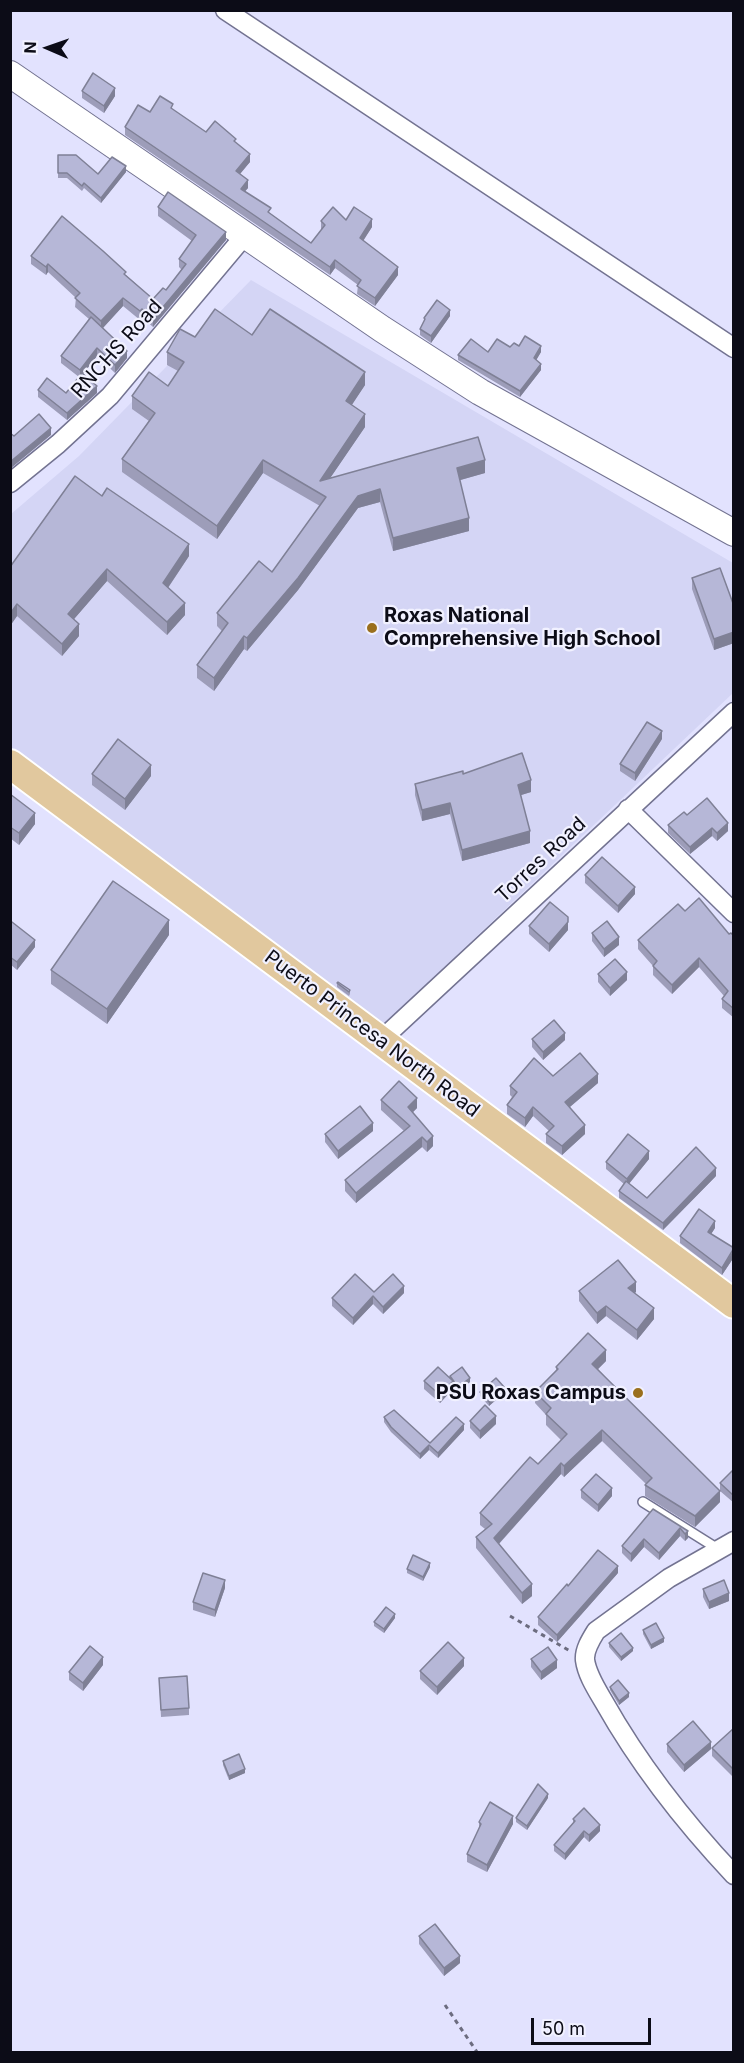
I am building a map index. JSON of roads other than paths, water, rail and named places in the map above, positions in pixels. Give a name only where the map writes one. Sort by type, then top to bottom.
[{"type":"main road","name":"Puerto Princesa North Road","points":[[10,764],[734,1304]]},
{"type":"street","points":[[225,10],[734,348]]},
{"type":"street","points":[[10,74],[382,329],[480,392],[734,533]]},
{"type":"street","name":"RNCHS Road","points":[[10,483],[58,444],[110,396],[246,234]]},
{"type":"street","name":"Torres Road","points":[[380,1041],[734,712]]},
{"type":"street","points":[[628,809],[734,913]]},
{"type":"street","points":[[726,1545],[669,1578],[596,1631],[589,1643],[585,1659],[593,1682],[620,1729],[664,1790],[716,1856],[734,1875]]},
{"type":"lane","points":[[643,1502],[726,1545]]},
{"type":"place","name":"Roxas National Comprehensive High School","points":[[372,628]]},
{"type":"place","name":"PSU Roxas Campus","points":[[638,1393]]}]
